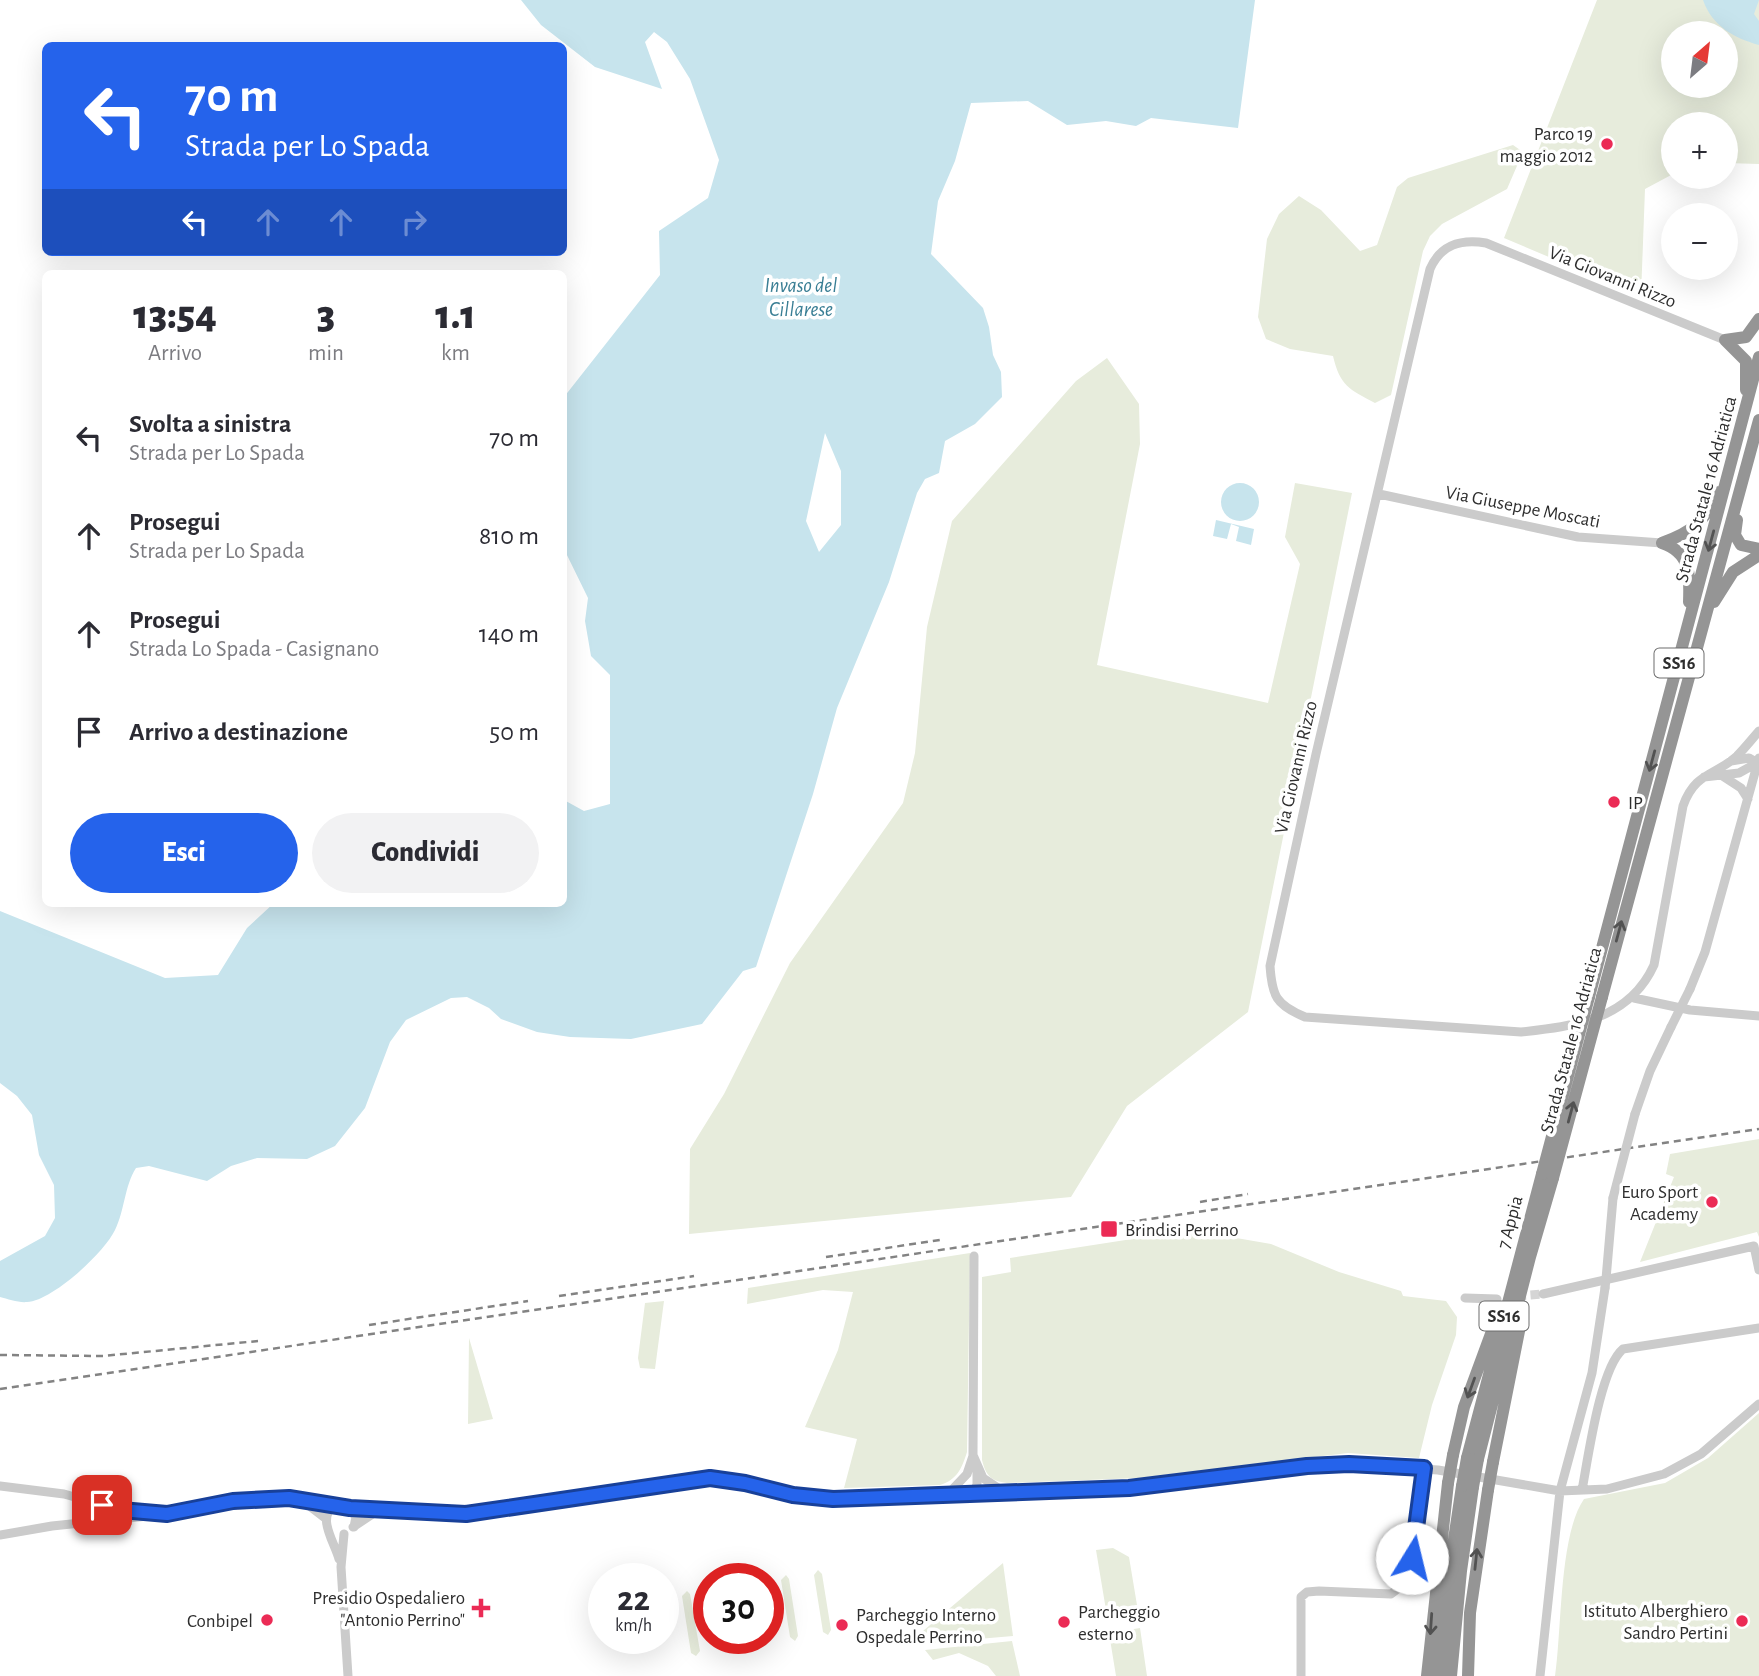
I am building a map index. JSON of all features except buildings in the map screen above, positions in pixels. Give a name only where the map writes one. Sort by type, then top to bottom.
[{"type":"highway","points":[[1725,340],[1746,337],[1759,319]]},
{"type":"highway","points":[[1725,340],[1739,351],[1746,361],[1746,411]]},
{"type":"highway","name":"Strada Statale 16 Adriatica","points":[[1596,997],[1694,629],[1759,357]]},
{"type":"highway","name":"Strada Statale 16 Adriatica","points":[[1694,629],[1745,474],[1759,420]]},
{"type":"highway","points":[[1662,543],[1694,529],[1706,518],[1731,468]]},
{"type":"highway","points":[[1745,474],[1735,535],[1741,545],[1759,549]]},
{"type":"highway","points":[[1662,543],[1682,553],[1688,565],[1694,629]]},
{"type":"highway","points":[[1694,629],[1725,580],[1749,559],[1759,555]]},
{"type":"highway","name":"7 Appia","points":[[1446,1657],[1473,1458],[1596,997]]},
{"type":"highway","points":[[1427,1676],[1431,1616],[1448,1483],[1464,1407],[1503,1290],[1525,1256]]},
{"type":"highway","points":[[1468,1676],[1470,1613],[1488,1490],[1526,1299],[1525,1256]]},
{"type":"highway","name":"SS16","points":[[1439,1676],[1446,1657]]},
{"type":"highway","name":"SS16","points":[[1446,1657],[1451,1676]]},
{"type":"street","name":"Via Giovanni Rizzo","points":[[1725,340],[1486,243],[1467,240],[1449,246],[1435,257],[1430,269],[1286,887],[1270,966],[1272,990],[1286,1009],[1305,1017],[1521,1032],[1600,1017],[1634,998],[1646,984],[1654,965],[1683,806],[1689,790],[1703,777],[1730,761],[1759,731]]},
{"type":"street","name":"Via Giuseppe Moscati","points":[[1379,494],[1578,537],[1662,543]]},
{"type":"street","points":[[1730,761],[1749,758],[1758,760]]},
{"type":"street","points":[[1703,777],[1751,769],[1758,760]]},
{"type":"street","points":[[1540,1676],[1560,1491],[1592,1373],[1606,1284],[1613,1198],[1635,1114],[1650,1071],[1690,989],[1705,951],[1758,760]]},
{"type":"street","points":[[1721,775],[1741,788],[1748,799]]},
{"type":"street","points":[[1634,998],[1690,1010],[1759,1016]]},
{"type":"street","points":[[1543,1294],[1755,1246],[1759,1270]]},
{"type":"street","points":[[972,1494],[977,1485],[973,1455],[974,1256]]},
{"type":"street","points":[[1465,1298],[1497,1298]]},
{"type":"street","points":[[1582,1490],[1606,1374],[1617,1354],[1623,1349],[1759,1328]]},
{"type":"street","points":[[0,1535],[52,1526],[167,1514],[233,1501],[289,1498],[350,1508],[440,1513],[491,1511],[702,1478],[727,1479],[813,1498],[1129,1488],[1307,1466],[1349,1464],[1424,1468],[1560,1491],[1607,1489],[1664,1474],[1701,1454],[1759,1404]]},
{"type":"street","points":[[948,1494],[967,1474],[973,1455]]},
{"type":"street","points":[[1301,1672],[1301,1597],[1307,1592],[1319,1591],[1391,1594],[1408,1581],[1424,1468]]},
{"type":"street","points":[[977,1471],[991,1485],[1005,1493]]},
{"type":"street","points":[[967,1474],[972,1494]]},
{"type":"street","points":[[0,1486],[64,1494],[121,1510],[167,1514]]},
{"type":"street","points":[[302,1500],[325,1518],[341,1567]]},
{"type":"street","points":[[325,1518],[328,1510],[335,1505]]},
{"type":"street","points":[[350,1508],[355,1517],[354,1527]]},
{"type":"street","points":[[331,1532],[344,1534],[381,1508]]},
{"type":"street","points":[[344,1534],[341,1567],[348,1676]]},
{"type":"green space","name":"Parco 19 maggio 2012","points":[[1597,0],[1759,0],[1759,164],[1738,163],[1738,112],[1661,112],[1661,180],[1645,189],[1641,296],[1504,238]]},
{"type":"green space","points":[[1513,145],[1523,152],[1507,189],[1442,224],[1430,236],[1423,251],[1391,395],[1375,403],[1347,386],[1339,374],[1333,356],[1290,349],[1266,339],[1258,317],[1267,239],[1279,214],[1299,196],[1321,210],[1360,251],[1377,245],[1397,187],[1408,178]]},
{"type":"green space","points":[[1107,358],[1139,404],[1140,444],[1097,665],[1268,703],[1300,564],[1285,537],[1295,483],[1352,493],[1248,1012],[1127,1106],[1071,1197],[689,1234],[690,1149],[724,1094],[790,963],[903,803],[915,753],[927,627],[952,521],[1076,381]]},
{"type":"green space","name":"Euro Sport Academy","points":[[1759,1139],[1759,1237],[1757,1232],[1640,1262],[1674,1177],[1666,1174],[1670,1154]]},
{"type":"green space","points":[[1190,1230],[1271,1244],[1339,1272],[1401,1291],[1403,1296],[1446,1301],[1457,1317],[1456,1335],[1432,1405],[1419,1458],[1348,1453],[1139,1478],[1007,1483],[990,1477],[982,1460],[982,1277],[1011,1272],[1010,1258]]},
{"type":"green space","points":[[970,1253],[967,1452],[961,1468],[955,1477],[940,1485],[844,1488],[857,1439],[805,1427],[838,1350],[853,1292],[823,1290],[747,1304],[748,1288]]},
{"type":"green space","points":[[664,1301],[655,1369],[640,1368],[638,1358],[645,1303]]},
{"type":"green space","points":[[469,1338],[493,1419],[468,1424]]},
{"type":"green space","points":[[1759,1413],[1759,1676],[1555,1676],[1566,1559],[1576,1515],[1584,1499],[1665,1483],[1708,1458]]},
{"type":"green space","points":[[1113,1548],[1129,1557],[1137,1605],[1106,1610],[1096,1550]]},
{"type":"green space","points":[[1003,1563],[1013,1636],[920,1644],[923,1631]]},
{"type":"green space","points":[[818,1570],[822,1574],[831,1630],[828,1635],[823,1632],[814,1575]]},
{"type":"green space","points":[[786,1575],[789,1579],[798,1636],[795,1641],[790,1637],[784,1599]]},
{"type":"green space","points":[[687,1591],[690,1594],[693,1611],[693,1654],[698,1654],[696,1656],[691,1653],[682,1596]]},
{"type":"green space","points":[[1140,1628],[1147,1676],[1116,1676],[1109,1633]]},
{"type":"green space","points":[[1012,1641],[1020,1676],[996,1676],[988,1666],[959,1653],[933,1660],[925,1650]]},
{"type":"water","name":"Invaso del Cillarese","points":[[521,0],[1255,0],[1238,128],[1151,118],[1136,126],[1106,121],[1067,125],[1028,101],[971,103],[955,161],[938,201],[931,254],[983,308],[993,355],[1001,372],[1002,397],[975,424],[945,441],[939,473],[925,479],[917,493],[889,582],[837,708],[813,794],[756,967],[743,971],[702,1024],[631,1039],[570,1037],[537,1032],[501,1019],[489,1008],[467,997],[451,998],[406,1020],[390,1042],[365,1108],[335,1146],[307,1159],[257,1158],[231,1166],[207,1181],[149,1166],[136,1168],[115,1230],[89,1263],[63,1285],[38,1300],[24,1302],[0,1297],[0,1261],[45,1236],[55,1218],[54,1185],[39,1155],[32,1115],[17,1096],[0,1083],[0,911],[165,978],[218,975],[247,928],[270,907],[567,907],[567,802],[584,811],[610,804],[610,675],[591,656],[585,621],[588,598],[567,555],[567,393],[660,275],[659,231],[708,198],[719,160],[690,79],[667,42],[654,32],[645,42],[662,89],[595,67],[567,45],[567,42],[563,42],[541,25]],"holes":[[[825,433],[841,471],[841,525],[819,552],[806,521]]]},
{"type":"water","points":[[1703,0],[1759,0],[1754,14],[1759,21],[1759,45],[1738,37],[1738,21],[1715,21]]},
{"type":"water","points":[[1240,483],[1253,489],[1259,502],[1253,515],[1240,521],[1227,515],[1221,502],[1227,489]]},
{"type":"water","points":[[1216,520],[1254,529],[1251,545],[1236,541],[1239,527],[1231,524],[1227,539],[1213,536]]},
{"type":"tunnel","points":[[1517,1296],[1543,1294]]},
{"type":"railway","points":[[0,1389],[1759,1129]]},
{"type":"railway","points":[[1200,1202],[1248,1194]]},
{"type":"railway","points":[[826,1257],[940,1240]]},
{"type":"railway","points":[[559,1296],[694,1276]]},
{"type":"railway","points":[[369,1325],[528,1301]]},
{"type":"railway","points":[[0,1355],[103,1356],[258,1341]]},
{"type":"place","name":"Parco 19 maggio 2012","points":[[1607,144]]},
{"type":"place","name":"IP","points":[[1614,802]]},
{"type":"place","name":"Euro Sport Academy","points":[[1712,1202]]},
{"type":"place","name":"Brindisi Perrino","points":[[1109,1229]]},
{"type":"place","name":"Presidio Ospedaliero \"Antonio Perrino\"","points":[[481,1608]]},
{"type":"place","name":"Conbipel","points":[[267,1620]]},
{"type":"place","name":"Istituto Alberghiero Sandro Pertini","points":[[1742,1621]]},
{"type":"place","name":"Parcheggio esterno","points":[[1064,1622]]},
{"type":"place","name":"Parcheggio Interno Ospedale Perrino","points":[[842,1625]]},
{"type":"route","points":[[102,1505],[121,1510],[162,1511],[167,1514],[233,1501],[289,1498],[343,1504],[350,1508],[466,1514],[550,1504],[674,1481],[710,1478],[727,1479],[793,1495],[833,1499],[1129,1488],[1307,1466],[1389,1465],[1424,1468],[1412,1558]]}]
